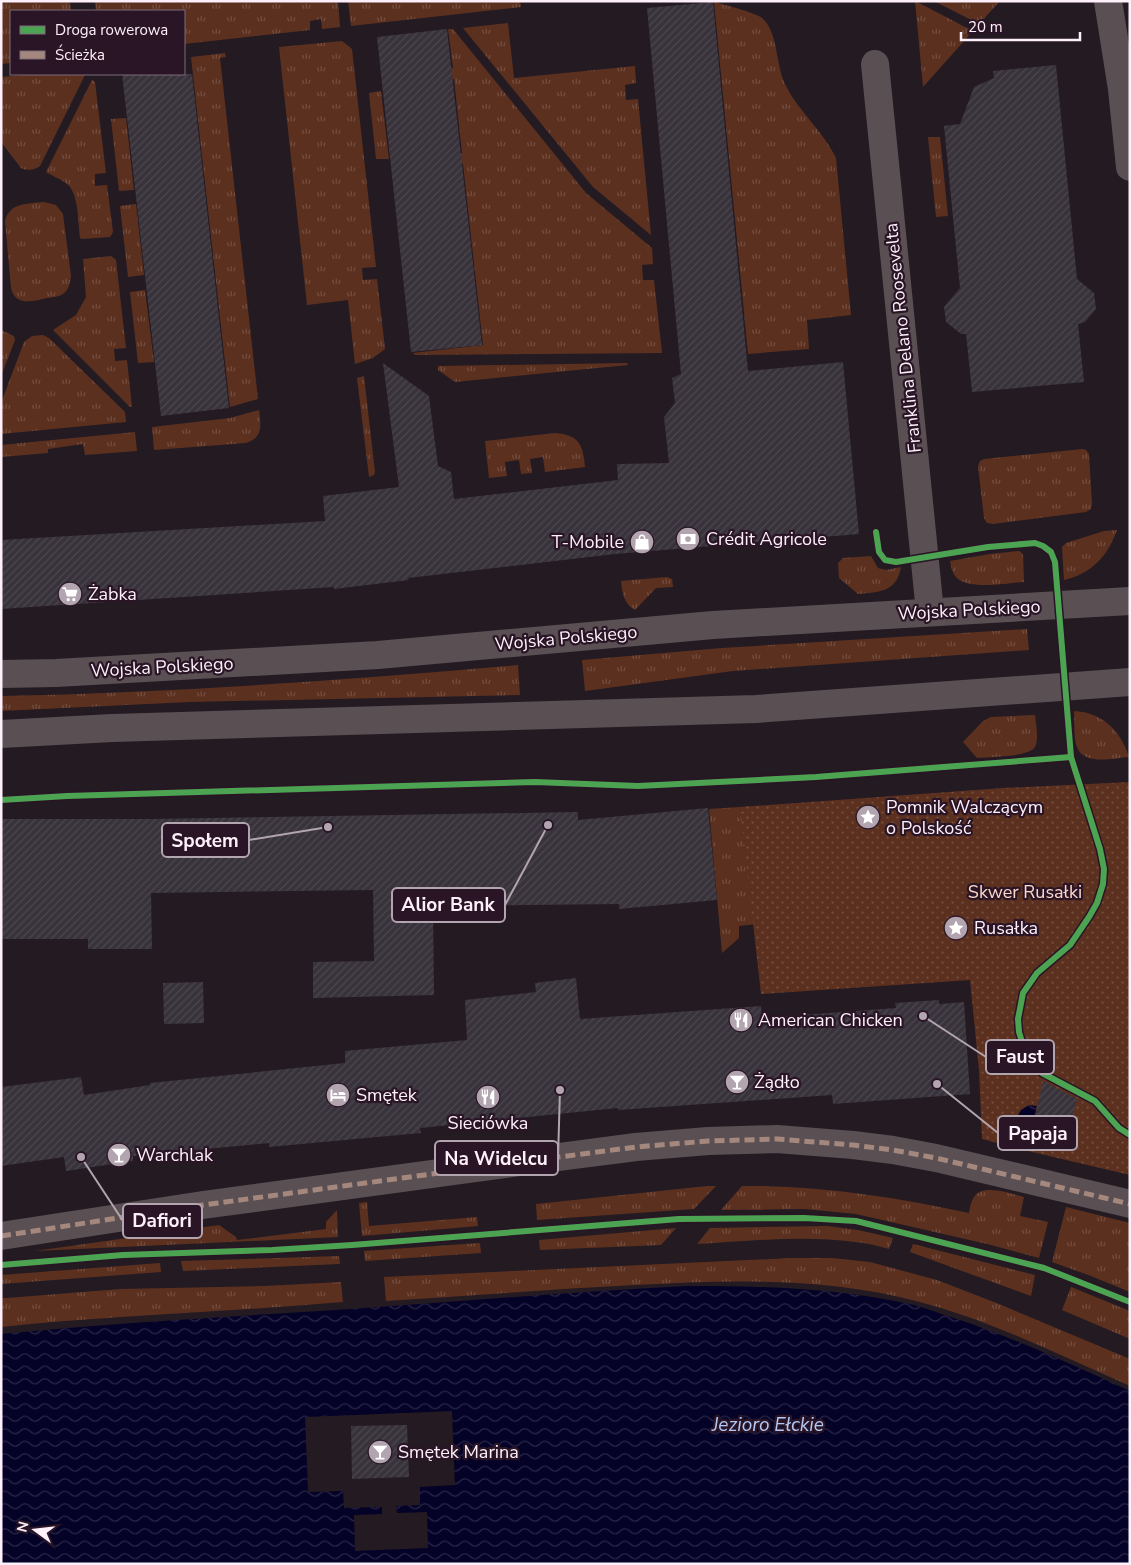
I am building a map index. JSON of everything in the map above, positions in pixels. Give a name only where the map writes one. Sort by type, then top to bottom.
[{"type":"street","points":[[1108,1],[1122,89],[1130,167]]},
{"type":"street","name":"Franklina Delano Roosevelta","points":[[875,64],[930,612]]},
{"type":"street","name":"Wojska Polskiego","points":[[1,674],[378,655],[713,625],[1130,601]]},
{"type":"street","points":[[1,734],[112,728],[747,709],[831,705],[1130,682]]},
{"type":"street","points":[[1,1236],[203,1205],[636,1147],[708,1141],[777,1139],[892,1150],[936,1158],[1130,1204]]},
{"type":"green space","points":[[4,1],[70,1],[71,10],[10,10],[10,63],[1,64],[1,3]]},
{"type":"green space","points":[[95,1],[338,1],[340,27],[322,29],[321,19],[310,21],[310,30],[185,44],[185,10],[96,10]]},
{"type":"green space","points":[[348,1],[520,1],[521,7],[351,26]]},
{"type":"green space","points":[[915,1],[973,31],[923,87]]},
{"type":"green space","points":[[934,1],[1000,1],[979,24]]},
{"type":"green space","points":[[714,2],[753,13],[762,18],[767,24],[774,41],[786,86],[797,104],[825,139],[836,158],[851,315],[807,320],[809,349],[748,354]]},
{"type":"green space","points":[[508,23],[514,78],[635,66],[636,83],[625,85],[626,100],[638,99],[651,235],[593,187],[463,28]]},
{"type":"green space","points":[[448,29],[453,29],[586,193],[652,248],[653,264],[642,265],[643,280],[654,280],[662,353],[415,355],[413,353],[483,345],[463,164],[459,164],[458,154],[462,153],[454,79],[450,79],[449,69],[453,68]]},
{"type":"green space","points":[[342,41],[352,49],[376,267],[362,268],[363,280],[377,279],[385,349],[373,358],[355,364],[348,300],[307,305],[279,47]]},
{"type":"green space","points":[[225,53],[226,57],[220,58],[258,399],[230,407],[191,57]]},
{"type":"green space","points":[[85,75],[40,166],[36,168],[28,170],[21,168],[1,142],[1,77]]},
{"type":"green space","points":[[92,80],[95,82],[106,173],[95,174],[95,186],[107,185],[113,232],[110,237],[82,239],[80,238],[76,201],[71,188],[65,182],[46,172]]},
{"type":"green space","points":[[381,91],[389,159],[376,159],[369,93]]},
{"type":"green space","points":[[126,118],[134,190],[119,191],[111,119]]},
{"type":"green space","points":[[928,137],[940,137],[948,216],[936,217]]},
{"type":"green space","points":[[44,202],[56,205],[63,214],[71,276],[70,283],[67,290],[60,296],[31,301],[21,300],[16,298],[11,288],[5,221],[7,215],[15,207]]},
{"type":"green space","points":[[136,204],[144,275],[128,277],[120,206]]},
{"type":"green space","points":[[111,256],[116,260],[126,348],[114,349],[115,361],[127,360],[132,407],[53,330],[76,315],[86,297],[83,259]]},
{"type":"green space","points":[[145,290],[154,362],[138,363],[130,292]]},
{"type":"green space","points":[[1,330],[14,336],[15,340],[1,376]]},
{"type":"green space","points":[[43,335],[49,338],[125,412],[126,422],[1,434],[1,403],[24,342],[32,336]]},
{"type":"green space","points":[[627,363],[628,365],[455,382],[438,370],[438,366]]},
{"type":"green space","points":[[364,376],[375,472],[374,475],[369,477],[357,378]]},
{"type":"green space","points":[[259,410],[260,430],[252,441],[154,450],[152,427],[230,418]]},
{"type":"green space","points":[[135,432],[137,451],[85,455],[83,444],[48,449],[48,453],[1,457],[1,445]]},
{"type":"green space","points":[[555,433],[570,436],[578,442],[583,452],[585,467],[545,472],[543,457],[530,459],[532,473],[521,474],[519,460],[505,462],[507,476],[489,478],[485,441]]},
{"type":"green space","points":[[1083,449],[1089,454],[1091,509],[1086,512],[993,524],[987,523],[984,518],[978,466],[980,461],[984,459]]},
{"type":"green space","points":[[1117,530],[1109,548],[1097,562],[1082,573],[1064,580],[1062,547],[1066,543],[1104,531]]},
{"type":"green space","points":[[1019,551],[1023,554],[1024,582],[977,585],[961,581],[952,571],[950,561]]},
{"type":"green space","points":[[871,556],[878,568],[886,570],[901,567],[899,575],[896,581],[886,589],[858,594],[839,578],[838,563],[843,558]]},
{"type":"green space","points":[[667,577],[672,579],[673,587],[656,588],[635,610],[626,601],[621,581]]},
{"type":"green space","points":[[1027,629],[1029,650],[733,671],[585,691],[582,660],[722,648]]},
{"type":"green space","points":[[518,665],[520,695],[189,702],[1,711],[1,696],[131,692],[260,685]]},
{"type":"green space","points":[[1074,711],[1084,712],[1102,719],[1121,739],[1129,757],[1100,760],[1086,757],[1081,753],[1075,739]]},
{"type":"green space","points":[[1035,715],[1036,744],[1035,747],[1025,753],[977,758],[963,742],[983,721],[991,717]]},
{"type":"green space","name":"Skwer Rusałki","points":[[1130,782],[1130,1175],[982,1139],[979,1070],[970,980],[761,994],[740,807],[1003,788]]},
{"type":"green space","points":[[755,806],[763,808],[767,923],[739,926],[739,938],[722,953],[709,809]]},
{"type":"green space","points":[[716,1186],[694,1209],[537,1220],[536,1204]]},
{"type":"green space","points":[[742,1186],[770,1186],[856,1193],[969,1213],[974,1197],[978,1193],[990,1190],[1024,1197],[1020,1216],[1048,1222],[1039,1258],[856,1214],[805,1209],[721,1210]]},
{"type":"green space","points":[[367,1202],[369,1226],[477,1217],[478,1226],[362,1236],[359,1203]]},
{"type":"green space","points":[[1066,1207],[1130,1223],[1130,1292],[1052,1262]]},
{"type":"green space","points":[[337,1210],[338,1237],[35,1251],[219,1225],[236,1237],[237,1240],[326,1229],[326,1222]]},
{"type":"green space","points":[[827,1226],[858,1230],[893,1238],[889,1249],[859,1242],[816,1239],[776,1239],[697,1244],[710,1228]]},
{"type":"green space","points":[[676,1228],[661,1245],[540,1250],[539,1240]]},
{"type":"green space","points":[[480,1243],[481,1253],[365,1261],[364,1251]]},
{"type":"green space","points":[[913,1244],[1035,1275],[1031,1296],[910,1252]]},
{"type":"green space","points":[[339,1256],[340,1264],[183,1271],[181,1261]]},
{"type":"green space","points":[[793,1258],[832,1258],[870,1262],[937,1280],[1130,1359],[1130,1386],[998,1328],[944,1309],[882,1293],[812,1284],[705,1282],[386,1301],[384,1277]]},
{"type":"green space","points":[[160,1263],[161,1272],[1,1284],[1,1275]]},
{"type":"green space","points":[[341,1282],[343,1302],[86,1319],[1,1327],[1,1298],[121,1289],[265,1286]]},
{"type":"green space","points":[[1071,1287],[1130,1311],[1130,1339],[1062,1310]]},
{"type":"water","points":[[1029,1105],[1037,1106],[1034,1118],[1049,1122],[1042,1145],[1035,1150],[1029,1151],[1014,1147],[1003,1141],[1004,1132],[1009,1121],[1017,1117],[1021,1110]]},
{"type":"water","name":"Jezioro Ełckie","points":[[687,1286],[801,1289],[857,1295],[914,1305],[1001,1335],[1130,1391],[1130,1564],[1,1564],[1,1334],[127,1323]]},
{"type":"pier","points":[[452,1411],[455,1485],[420,1487],[420,1505],[396,1506],[397,1513],[427,1512],[428,1548],[355,1551],[354,1515],[382,1514],[382,1507],[344,1508],[343,1491],[308,1492],[305,1417]]},
{"type":"building","points":[[713,2],[748,371],[843,362],[859,534],[615,554],[408,578],[409,580],[334,589],[334,587],[1,609],[1,540],[325,521],[323,496],[399,487],[383,363],[429,396],[438,466],[451,472],[454,499],[618,480],[617,464],[669,463],[664,417],[675,403],[672,378],[681,374],[647,8]]},
{"type":"building","points":[[447,29],[482,345],[411,352],[377,37]]},
{"type":"building","points":[[1056,65],[1077,279],[1094,293],[1096,309],[1085,322],[1078,324],[1084,382],[972,392],[966,334],[961,334],[946,322],[944,307],[960,288],[944,126],[960,124],[974,87],[994,78],[993,71]]},
{"type":"building","points":[[192,74],[229,408],[161,416],[122,75]]},
{"type":"building","points":[[708,808],[717,900],[619,909],[619,904],[433,906],[434,995],[313,998],[313,962],[374,961],[373,890],[151,893],[152,949],[88,949],[88,939],[1,939],[1,819],[151,819],[578,812],[578,820]]},
{"type":"building","points":[[576,978],[580,1019],[761,1006],[762,1018],[896,1008],[895,1003],[939,1000],[939,1004],[964,1002],[970,1094],[833,1104],[832,1095],[618,1110],[618,1108],[420,1128],[421,1133],[269,1147],[269,1143],[133,1156],[133,1161],[66,1171],[64,1157],[1,1166],[1,1087],[81,1077],[84,1095],[150,1085],[150,1083],[345,1063],[345,1051],[467,1040],[465,1000],[536,992],[535,983]]},
{"type":"building","points":[[203,982],[204,1023],[164,1024],[163,983]]},
{"type":"building","points":[[1043,1081],[1077,1099],[1070,1126],[1035,1117]]},
{"type":"building","name":"Smętek Marina","points":[[407,1425],[409,1477],[352,1479],[351,1426]]},
{"type":"marked path","points":[[1,1236],[203,1205],[636,1147],[708,1141],[777,1139],[893,1150],[936,1158],[1130,1204]]},
{"type":"cycle path","points":[[876,532],[879,552],[885,560],[896,562],[988,547],[1035,543],[1051,552],[1055,562],[1071,757],[1100,849],[1104,869],[1103,884],[1097,903],[1089,917],[1070,945],[1037,973],[1023,993],[1018,1019],[1019,1032],[1026,1055],[1042,1073],[1095,1101],[1119,1128],[1130,1135]]},
{"type":"cycle path","points":[[1,800],[67,796],[535,782],[638,786],[816,777],[1071,757]]},
{"type":"cycle path","points":[[1,1265],[123,1255],[272,1250],[352,1245],[679,1219],[804,1218],[856,1221],[1044,1268],[1130,1302]]},
{"type":"place","name":"Crédit Agricole","points":[[688,539]]},
{"type":"place","name":"T-Mobile","points":[[642,542]]},
{"type":"place","name":"Żabka","points":[[70,594]]},
{"type":"place","name":"Pomnik Walczącym o Polskość","points":[[868,817]]},
{"type":"place","name":"Alior Bank","points":[[548,825]]},
{"type":"place","name":"Społem","points":[[328,827]]},
{"type":"place","name":"Rusałka","points":[[956,928]]},
{"type":"place","name":"Faust","points":[[923,1016]]},
{"type":"place","name":"American Chicken","points":[[741,1020]]},
{"type":"place","name":"Żądło","points":[[737,1082]]},
{"type":"place","name":"Papaja","points":[[937,1084]]},
{"type":"place","name":"Na Widelcu","points":[[560,1090]]},
{"type":"place","name":"Smętek","points":[[338,1095]]},
{"type":"place","name":"Sieciówka","points":[[488,1097]]},
{"type":"place","name":"Warchlak","points":[[119,1155]]},
{"type":"place","name":"Dafiori","points":[[81,1157]]},
{"type":"place","name":"Smętek Marina","points":[[380,1452]]}]
